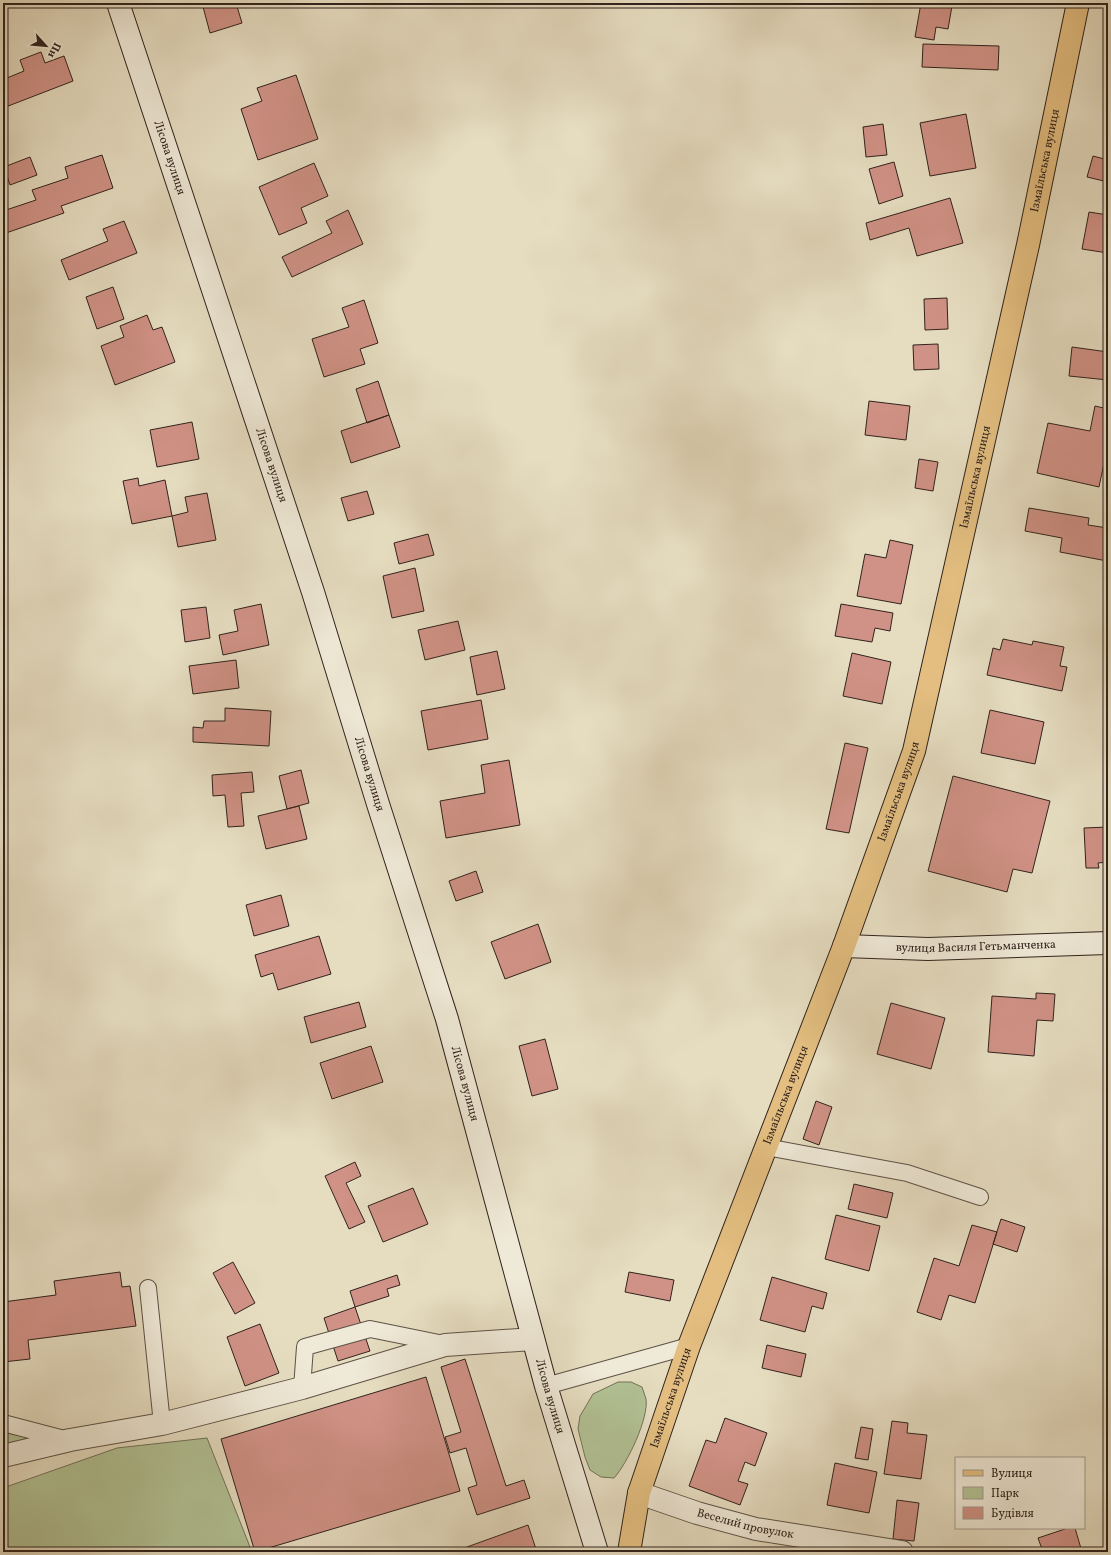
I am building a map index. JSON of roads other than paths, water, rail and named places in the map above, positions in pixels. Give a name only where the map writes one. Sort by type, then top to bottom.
[{"type":"main road","name":"Ізмаїльська вулиця","points":[[629,1552],[639,1493],[689,1346],[844,946],[914,750],[1028,245],[1078,3]]},
{"type":"street","name":"Лісова вулиця","points":[[118,3],[314,592],[378,804],[447,1019],[546,1386],[597,1552]]},
{"type":"street","name":"вулиця Василя Гетьманченка","points":[[844,946],[928,949],[1108,943]]},
{"type":"street","points":[[3,1456],[70,1440],[162,1424],[302,1388],[446,1345],[533,1338]]},
{"type":"street","name":"Веселий провулок","points":[[639,1493],[697,1513],[756,1529],[902,1552]]},
{"type":"lane","points":[[766,1147],[907,1173],[980,1197]]},
{"type":"lane","points":[[148,1288],[162,1424]]},
{"type":"lane","points":[[302,1388],[305,1347],[370,1329],[446,1345]]},
{"type":"lane","points":[[546,1386],[689,1346]]},
{"type":"lane","points":[[3,1424],[70,1440]]}]
